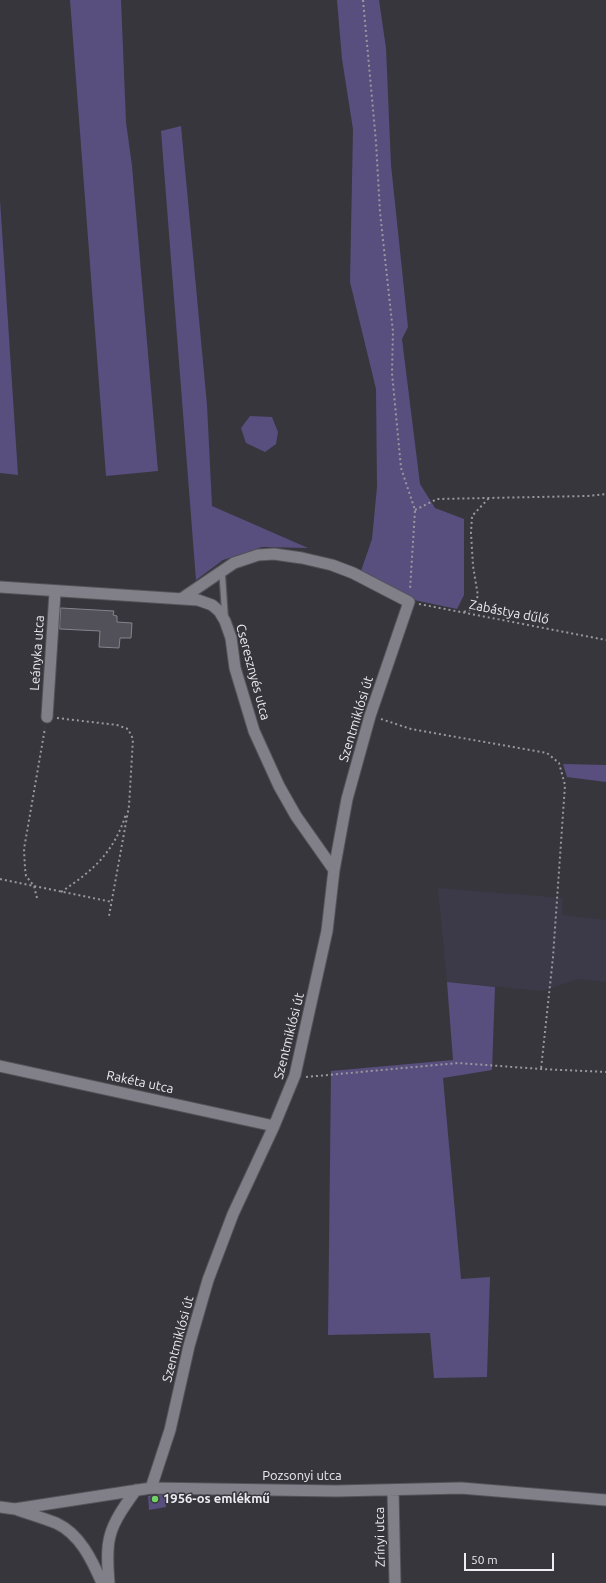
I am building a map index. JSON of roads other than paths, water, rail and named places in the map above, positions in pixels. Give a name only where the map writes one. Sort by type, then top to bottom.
[{"type":"street","name":"Szentmiklósi út","points":[[151,1488],[170,1430],[189,1346],[208,1280],[233,1214],[274,1126],[295,1075],[327,931],[334,870],[347,799],[370,716],[409,602],[353,573],[332,565],[302,558],[274,554],[258,555],[234,563],[222,570]]},
{"type":"street","points":[[181,599],[222,570]]},
{"type":"street","name":"Cseresznyés utca","points":[[0,587],[55,592],[198,600],[212,605],[219,611],[225,621],[231,638],[235,668],[254,731],[279,786],[296,816],[334,870]]},
{"type":"street","name":"Leányka utca","points":[[47,717],[55,592]]},
{"type":"street","name":"Rakéta utca","points":[[0,1066],[274,1126]]},
{"type":"street","name":"Pozsonyi utca","points":[[0,1507],[15,1509],[151,1488],[393,1490],[461,1488],[606,1500]]},
{"type":"street","points":[[109,1583],[108,1552],[110,1536],[125,1504],[136,1490]]},
{"type":"street","name":"Zrínyi utca","points":[[393,1490],[395,1583]]},
{"type":"street","points":[[15,1509],[57,1524],[68,1531],[84,1548],[102,1583]]},
{"type":"lane","points":[[222,570],[225,621]]},
{"type":"place","name":"1956-os emlékmű","points":[[155,1499]]}]
